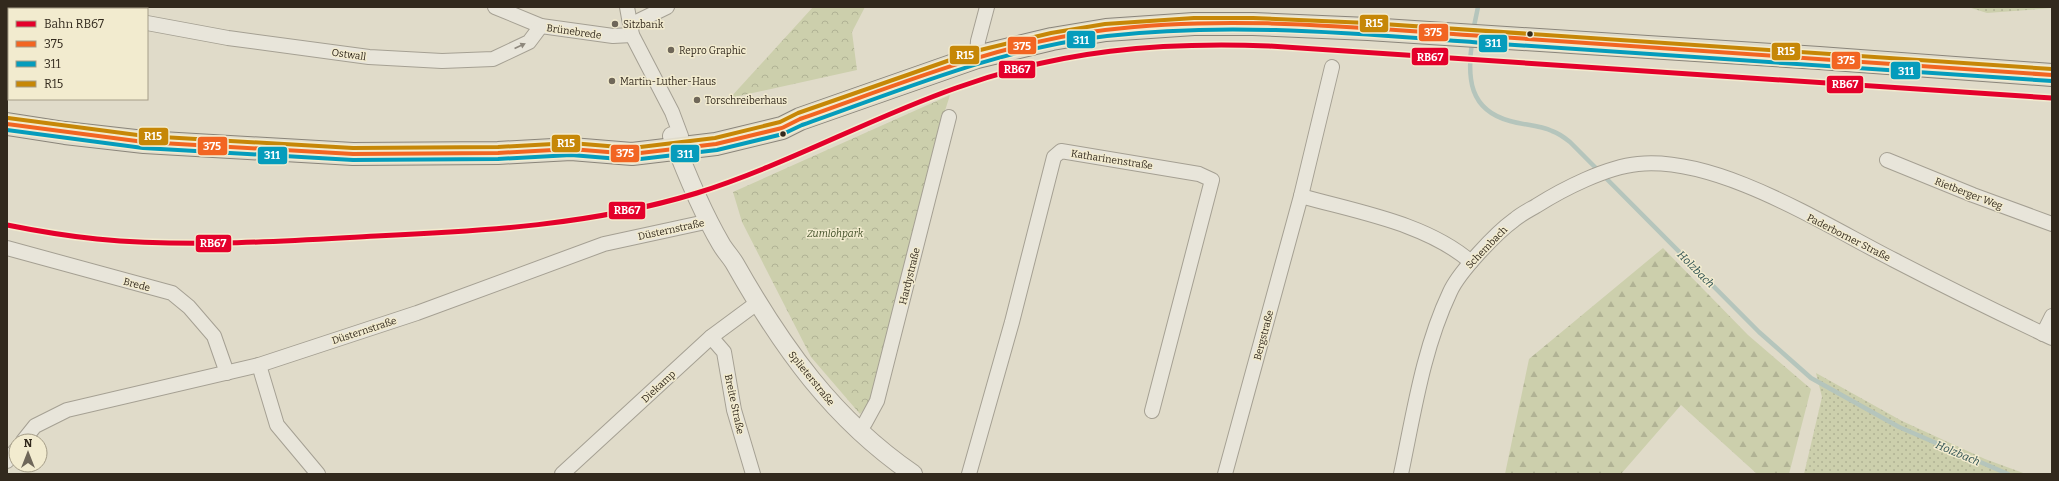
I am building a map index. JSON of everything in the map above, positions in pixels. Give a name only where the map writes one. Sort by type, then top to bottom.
[{"type":"main road","points":[[7,124],[64,133],[144,142],[353,154],[490,153],[571,150],[632,154],[679,142],[716,144],[756,136],[782,128],[800,119],[977,57],[1052,39],[1106,30],[1194,24],[1290,25],[1811,57],[2052,75]]},
{"type":"street","name":"Brünebrede","points":[[495,7],[541,26],[613,36],[631,30]]},
{"type":"street","points":[[627,7],[631,30],[651,73],[679,142]]},
{"type":"street","points":[[631,30],[667,7]]},
{"type":"street","points":[[977,57],[978,41],[987,7]]},
{"type":"street","name":"Ostwall","points":[[148,22],[228,38],[369,57],[442,61],[493,59],[529,42],[541,26]]},
{"type":"street","name":"Bergstraße","points":[[1225,474],[1301,196],[1332,67]]},
{"type":"street","name":"Hardystraße","points":[[858,430],[865,423],[877,401],[949,117]]},
{"type":"street","name":"Splieterstraße","points":[[679,142],[688,178],[721,244],[734,262],[757,303],[810,379],[858,430],[913,474]]},
{"type":"street","name":"Splieterstraße","points":[[679,142],[727,241],[734,262]]},
{"type":"street","name":"Katharinenstraße","points":[[969,474],[1012,322],[1054,157],[1061,151],[1200,174],[1212,180],[1152,411]]},
{"type":"street","name":"Rietberger Weg","points":[[1887,160],[1973,195],[2052,224]]},
{"type":"street","name":"Schembach","points":[[1400,474],[1427,350],[1450,289],[1470,262],[1513,220],[1548,199],[1615,169],[1637,164]]},
{"type":"street","name":"Paderborner Straße","points":[[1637,164],[1681,165],[1715,173],[1784,203],[1958,293],[2048,336]]},
{"type":"street","points":[[1301,196],[1418,230],[1461,253],[1470,262]]},
{"type":"street","name":"Düsternstraße","points":[[29,433],[35,426],[67,410],[258,365],[417,313],[604,244],[710,221]]},
{"type":"street","name":"Brede","points":[[7,248],[172,293],[189,307],[214,336],[226,373]]},
{"type":"street","name":"Diekamp","points":[[562,474],[712,337],[757,303]]},
{"type":"street","points":[[2048,336],[2052,316]]},
{"type":"street","name":"Breite Straße","points":[[712,337],[724,352],[734,410],[753,474]]},
{"type":"street","points":[[258,365],[277,425],[318,474]]},
{"type":"green space","points":[[813,7],[865,7],[852,32],[857,70],[730,98]]},
{"type":"green space","points":[[1968,7],[2052,7],[2052,8],[1987,13]]},
{"type":"green space","name":"Zumlohpark","points":[[950,95],[942,120],[873,399],[860,414],[811,357],[742,222],[733,192]]},
{"type":"green space","points":[[1663,248],[1748,335],[1811,389],[1789,474],[1757,474],[1681,405],[1621,474],[1505,474],[1529,359]]},
{"type":"green space","points":[[1816,373],[1902,421],[1985,459],[2026,474],[1804,474],[1822,397]]},
{"type":"waterway","name":"Holzbach","points":[[1473,31],[1478,7]]},
{"type":"waterway","name":"Holzbach","points":[[1472,42],[1470,68],[1471,80],[1479,101],[1486,109],[1496,116],[1510,121],[1547,129],[1559,134],[1570,142],[1759,332],[1811,378],[1899,427],[2008,474]]},
{"type":"rail line","name":"RB67","points":[[7,225],[74,236],[132,242],[236,243],[498,229],[538,225],[618,213],[658,204],[730,182],[795,156],[923,100],[995,75],[1072,57],[1110,51],[1149,48],[1228,45],[1269,46],[2052,98]]},
{"type":"transit line","name":"R15","points":[[8,118],[145,136],[353,148],[498,147],[571,143],[632,148],[715,138],[780,122],[798,113],[976,51],[1051,33],[1105,24],[1194,18],[1253,18],[1368,23],[2052,69]]},
{"type":"transit line","name":"375","points":[[7,124],[144,142],[353,154],[498,153],[571,149],[632,154],[716,144],[782,128],[800,119],[912,79],[950,66],[1027,44],[1105,30],[1153,25],[1203,23],[1302,24],[1352,27],[2052,75]]},
{"type":"transit line","name":"311","points":[[7,130],[143,148],[353,160],[498,159],[571,155],[632,160],[717,150],[783,134],[802,125],[952,72],[1029,50],[1107,36],[1205,30],[1304,31],[2052,81]]},
{"type":"place","name":"Sitzbank","points":[[615,24]]},
{"type":"place","name":"Repro Graphic","points":[[671,50]]},
{"type":"place","name":"Martin-Luther-Haus","points":[[612,81]]},
{"type":"place","name":"Torschreiberhaus","points":[[697,100]]}]
